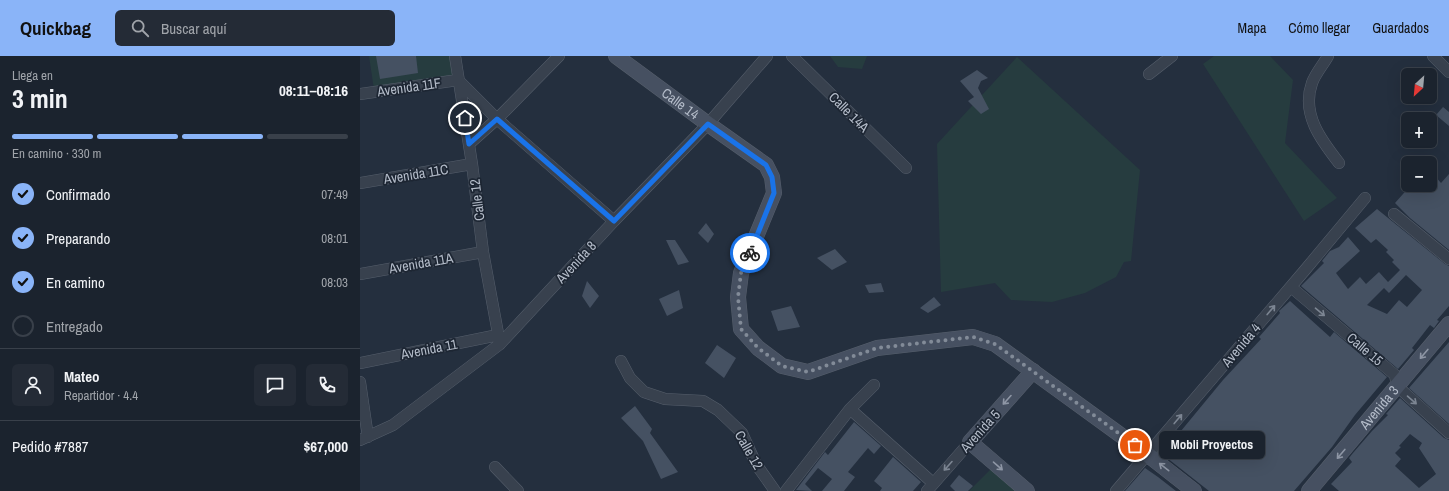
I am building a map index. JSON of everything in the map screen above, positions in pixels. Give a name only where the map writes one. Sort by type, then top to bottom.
[{"type":"street","name":"Calle 12","points":[[455,56],[472,164],[483,252],[499,339]]},
{"type":"street","points":[[469,144],[497,119],[559,56]]},
{"type":"street","name":"Calle 14","points":[[616,56],[766,165],[772,177],[774,193],[741,273],[738,297],[741,329],[758,348],[782,366],[808,372],[877,348],[973,337],[995,344],[1148,455],[1194,491]]},
{"type":"street","name":"Avenida 8","points":[[364,438],[393,425],[499,339],[708,124],[767,56]]},
{"type":"street","name":"Calle 14A","points":[[792,56],[906,168]]},
{"type":"street","points":[[1328,56],[1312,83],[1308,106],[1314,125],[1322,142],[1338,163]]},
{"type":"street","points":[[1433,56],[1449,72]]},
{"type":"street","points":[[1149,74],[1166,58]]},
{"type":"street","name":"Avenida 11F","points":[[360,94],[458,80]]},
{"type":"street","points":[[458,80],[497,119],[614,221]]},
{"type":"street","name":"Avenida 11C","points":[[360,183],[472,164]]},
{"type":"street","name":"Avenida 4","points":[[1116,491],[1291,287],[1365,198]]},
{"type":"street","points":[[1394,214],[1449,259]]},
{"type":"street","name":"Avenida 11A","points":[[360,274],[483,252]]},
{"type":"street","name":"Calle 15","points":[[1291,287],[1395,375],[1397,386],[1449,432]]},
{"type":"street","name":"Avenida 3","points":[[1309,491],[1449,324]]},
{"type":"street","name":"Avenida 11","points":[[360,363],[499,339]]},
{"type":"street","name":"Calle 12","points":[[621,361],[630,378],[644,392],[665,399],[703,401],[718,410],[742,433],[756,464],[775,491]]},
{"type":"street","name":"Avenida 5","points":[[930,487],[1033,371]]},
{"type":"street","points":[[360,382],[364,438]]},
{"type":"street","points":[[786,491],[850,409],[874,385]]},
{"type":"street","points":[[850,409],[930,487]]},
{"type":"street","points":[[970,442],[1027,491]]},
{"type":"street","points":[[495,467],[518,491]]},
{"type":"green space","points":[[369,56],[451,56],[455,77],[374,90]]},
{"type":"green space","points":[[830,56],[867,56],[862,69],[838,67]]},
{"type":"green space","points":[[1214,56],[1270,56],[1293,80],[1285,143],[1337,198],[1304,221],[1203,64]]},
{"type":"green space","points":[[1017,57],[1140,170],[1131,261],[1124,262],[1116,277],[1085,293],[1052,302],[1011,300],[995,283],[941,292],[937,144]]},
{"type":"green space","points":[[991,469],[1016,491],[969,491]]},
{"type":"building","points":[[376,56],[416,56],[418,73],[380,79]]},
{"type":"building","points":[[977,70],[988,78],[981,81],[978,88],[989,109],[981,114],[968,101],[974,97],[960,81]]},
{"type":"building","points":[[1443,107],[1449,112],[1449,126],[1437,116]]},
{"type":"building","points":[[1449,174],[1449,250],[1410,218],[1395,203],[1405,192],[1437,192],[1437,178],[1441,183]]},
{"type":"building","points":[[1377,209],[1449,266],[1449,306],[1437,320],[1439,321],[1434,328],[1430,325],[1412,348],[1414,350],[1398,369],[1301,286],[1324,263],[1322,261],[1330,251],[1339,247],[1348,237],[1360,251],[1336,273],[1348,289],[1360,277],[1366,284],[1379,272],[1388,282],[1400,270],[1392,262],[1394,260],[1386,252],[1388,250],[1376,239],[1371,243],[1355,228]],"holes":[[[1406,275],[1422,290],[1407,307],[1399,300],[1387,314],[1367,305],[1384,288],[1389,293]]]},
{"type":"building","points":[[706,223],[714,234],[708,243],[698,233]]},
{"type":"building","points":[[666,240],[675,240],[689,262],[678,265]]},
{"type":"building","points":[[835,249],[847,262],[832,270],[817,258]]},
{"type":"building","points":[[587,281],[599,296],[590,308],[582,296]]},
{"type":"building","points":[[881,283],[884,292],[869,293],[865,285]]},
{"type":"building","points":[[679,290],[683,308],[667,316],[659,299]]},
{"type":"building","points":[[934,297],[941,305],[928,313],[920,308]]},
{"type":"building","points":[[1290,301],[1330,337],[1334,332],[1387,377],[1355,415],[1332,447],[1294,491],[1209,491],[1162,454],[1223,380],[1261,339],[1259,337],[1280,313],[1279,311]]},
{"type":"building","points":[[791,306],[800,327],[778,331],[771,311]]},
{"type":"building","points":[[1449,342],[1449,424],[1409,388]]},
{"type":"building","points":[[717,345],[736,358],[724,378],[705,363]]},
{"type":"building","points":[[1400,398],[1444,438],[1449,440],[1449,491],[1339,491],[1331,484],[1352,462],[1349,458],[1388,415],[1386,414]],"holes":[[[1410,434],[1422,443],[1419,448],[1436,474],[1419,488],[1395,466],[1401,459],[1395,453]]]},
{"type":"building","points":[[635,406],[652,429],[650,433],[678,472],[661,479],[643,441],[621,418]]},
{"type":"building","points":[[854,422],[881,446],[874,454],[868,448],[848,472],[855,477],[844,491],[822,491],[832,479],[818,468],[805,484],[812,491],[796,490],[825,452],[828,455]]},
{"type":"building","points":[[893,457],[921,482],[913,491],[880,491],[882,488],[874,481]]},
{"type":"building","points":[[1145,468],[1158,477],[1176,491],[1125,491]]},
{"type":"building","points":[[959,475],[973,486],[968,491],[955,491],[950,486]]},
{"type":"way so far","points":[[750,253],[741,273],[738,297],[741,329],[758,348],[782,366],[808,372],[877,348],[973,337],[995,344],[1135,445]]},
{"type":"place","name":"Mobli Proyectos","points":[[1135,445]]},
{"type":"route","points":[[465,118],[469,144],[497,119],[614,221],[708,124],[766,165],[772,177],[774,193],[750,253]]}]
